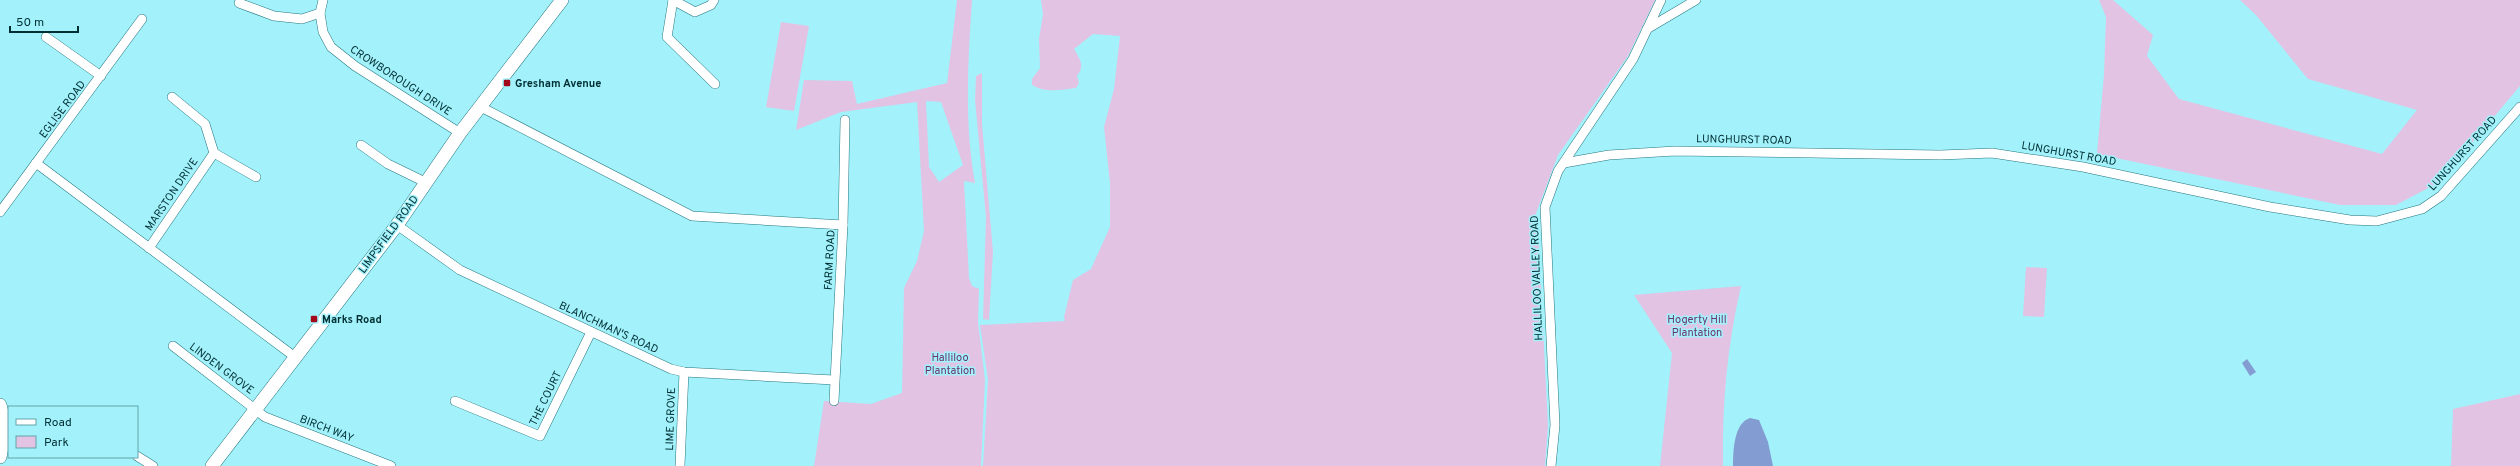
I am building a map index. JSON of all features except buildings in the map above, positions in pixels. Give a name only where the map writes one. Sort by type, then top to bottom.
[{"type":"main road","name":"LIMPSFIELD ROAD","points":[[212,466],[397,225],[425,182],[479,106],[562,0]]},
{"type":"main road","points":[[0,405],[7,420],[6,433],[0,457]]},
{"type":"street","name":"CROWBOROUGH DRIVE","points":[[323,0],[320,13],[323,32],[331,47],[355,66],[460,133]]},
{"type":"street","points":[[714,0],[710,5],[695,12],[673,0],[667,37],[715,84]]},
{"type":"street","name":"HALLILOO VALLEY ROAD","points":[[1551,466],[1555,425],[1544,219],[1550,192],[1564,163],[1629,66],[1662,0]]},
{"type":"street","points":[[1647,29],[1696,0]]},
{"type":"street","points":[[239,3],[274,16],[302,19],[320,13]]},
{"type":"street","name":"EGLISE ROAD","points":[[0,212],[142,19]]},
{"type":"street","points":[[46,37],[101,76]]},
{"type":"street","points":[[172,97],[205,124],[214,153],[256,177]]},
{"type":"street","points":[[479,106],[692,216],[843,225]]},
{"type":"street","name":"LUNGHURST ROAD","points":[[1564,163],[1609,155],[1681,151],[1940,155],[1992,152],[2083,167],[2270,207],[2350,220],[2377,221],[2422,209],[2441,196],[2520,107]]},
{"type":"street","name":"FARM ROAD","points":[[834,401],[843,225],[845,120]]},
{"type":"street","points":[[361,145],[388,164],[425,182]]},
{"type":"street","name":"MARSTON DRIVE","points":[[149,248],[214,153]]},
{"type":"street","points":[[36,163],[295,357]]},
{"type":"street","name":"BLANCHMAN'S ROAD","points":[[397,225],[460,270],[671,369],[684,372],[834,380]]},
{"type":"street","name":"THE COURT","points":[[455,401],[540,436],[591,332]]},
{"type":"street","name":"LINDEN GROVE","points":[[173,346],[257,409]]},
{"type":"street","name":"LIME GROVE","points":[[680,466],[684,372]]},
{"type":"street","name":"BIRCH WAY","points":[[257,409],[265,417],[391,466]]},
{"type":"street","points":[[138,457],[153,466]]},
{"type":"green space","name":"Halliloo Plantation","points":[[957,0],[972,0],[968,69],[968,114],[969,137],[975,183],[964,181],[969,278],[972,286],[979,289],[978,322],[985,380],[981,466],[814,466],[824,401],[871,404],[902,393],[904,288],[917,261],[924,231],[917,102],[841,112],[796,130],[804,80],[852,81],[857,104],[947,83]],"holes":[[[926,101],[941,102],[963,165],[939,182],[929,167]]]},
{"type":"green space","points":[[1041,0],[1655,0],[1628,56],[1558,155],[1535,216],[1538,229],[1548,425],[1545,466],[983,466],[988,380],[980,325],[1065,321],[1064,317],[1073,280],[1091,269],[1110,227],[1110,183],[1104,127],[1114,89],[1120,36],[1093,34],[1074,49],[1081,62],[1081,69],[1077,76],[1079,83],[1076,88],[1065,90],[1048,90],[1037,88],[1032,85],[1032,79],[1040,68],[1039,39],[1043,14]]},
{"type":"green space","points":[[2099,0],[2113,0],[2153,35],[2147,56],[2179,99],[2382,154],[2417,110],[2308,79],[2256,15],[2240,0],[2520,0],[2520,86],[2438,183],[2396,205],[2340,205],[2097,154],[2104,74],[2106,17]]},
{"type":"green space","points":[[781,22],[809,26],[794,111],[766,107]]},
{"type":"green space","points":[[982,73],[982,124],[993,252],[989,320],[983,319],[986,217],[975,100],[976,76]]},
{"type":"green space","points":[[2026,267],[2047,268],[2044,317],[2023,316]]},
{"type":"green space","name":"Hogerty Hill Plantation","points":[[1741,286],[1732,331],[1726,376],[1723,420],[1723,466],[1660,466],[1672,353],[1634,295]]},
{"type":"green space","points":[[2520,394],[2520,466],[2451,466],[2453,409]]},
{"type":"water","points":[[2247,359],[2256,372],[2250,376],[2242,363]]},
{"type":"water","points":[[1750,418],[1759,420],[1768,442],[1773,466],[1733,466],[1734,445],[1738,431],[1741,425]]},
{"type":"place","name":"Gresham Avenue","points":[[507,83]]},
{"type":"place","name":"Marks Road","points":[[314,319]]}]
